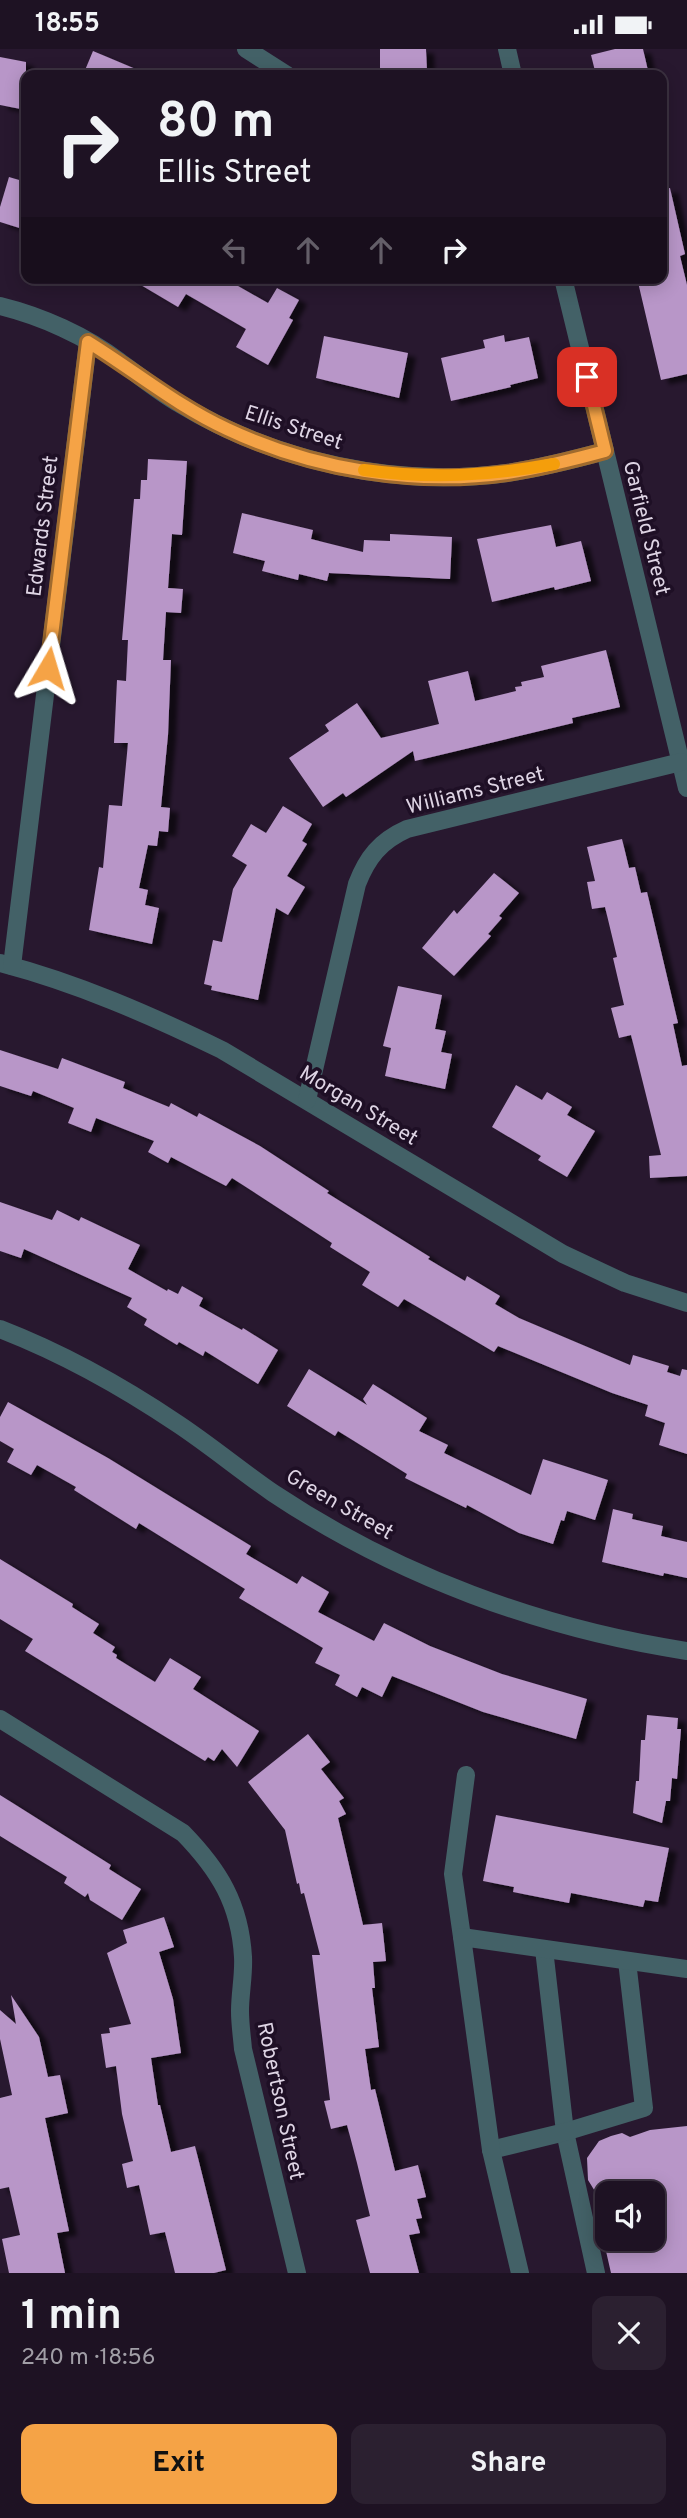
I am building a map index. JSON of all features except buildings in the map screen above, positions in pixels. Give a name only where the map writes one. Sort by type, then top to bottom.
[{"type":"street","points":[[246,49],[279,70]]},
{"type":"street","points":[[507,49],[512,70]]},
{"type":"street","name":"Garfield Street","points":[[564,284],[687,788]]},
{"type":"street","name":"Ellis Street","points":[[0,306],[41,320],[88,342],[180,404],[228,430],[277,449],[346,467],[399,475],[461,477],[545,466],[605,451]]},
{"type":"street","name":"Edwards Street","points":[[6,965],[88,342]]},
{"type":"street","name":"Williams Street","points":[[307,1100],[357,884],[364,865],[376,848],[407,829],[681,762]]},
{"type":"street","name":"Morgan Street","points":[[6,965],[96,994],[169,1024],[222,1050],[563,1254],[625,1283],[687,1303]]},
{"type":"street","name":"Green Street","points":[[0,1329],[107,1380],[178,1424],[273,1493],[320,1522],[385,1556],[452,1587],[537,1618],[644,1645],[687,1651]]},
{"type":"street","name":"Robertson Street","points":[[0,1719],[183,1833],[207,1857],[223,1882],[235,1908],[240,1930],[243,1959],[240,2013],[243,2049],[297,2273]]},
{"type":"street","points":[[466,1775],[453,1874],[491,2150],[520,2273]]},
{"type":"street","points":[[462,1937],[687,1969]]},
{"type":"street","points":[[544,1949],[565,2132],[596,2273]]},
{"type":"street","points":[[491,2150],[565,2132],[644,2108],[627,1961]]},
{"type":"slow traffic","points":[[364,470],[399,475],[461,477],[506,473],[554,464]]},
{"type":"route","points":[[48,668],[88,342],[180,404],[228,430],[311,460],[399,475],[461,477],[506,473],[559,464],[605,451],[587,377]]}]
